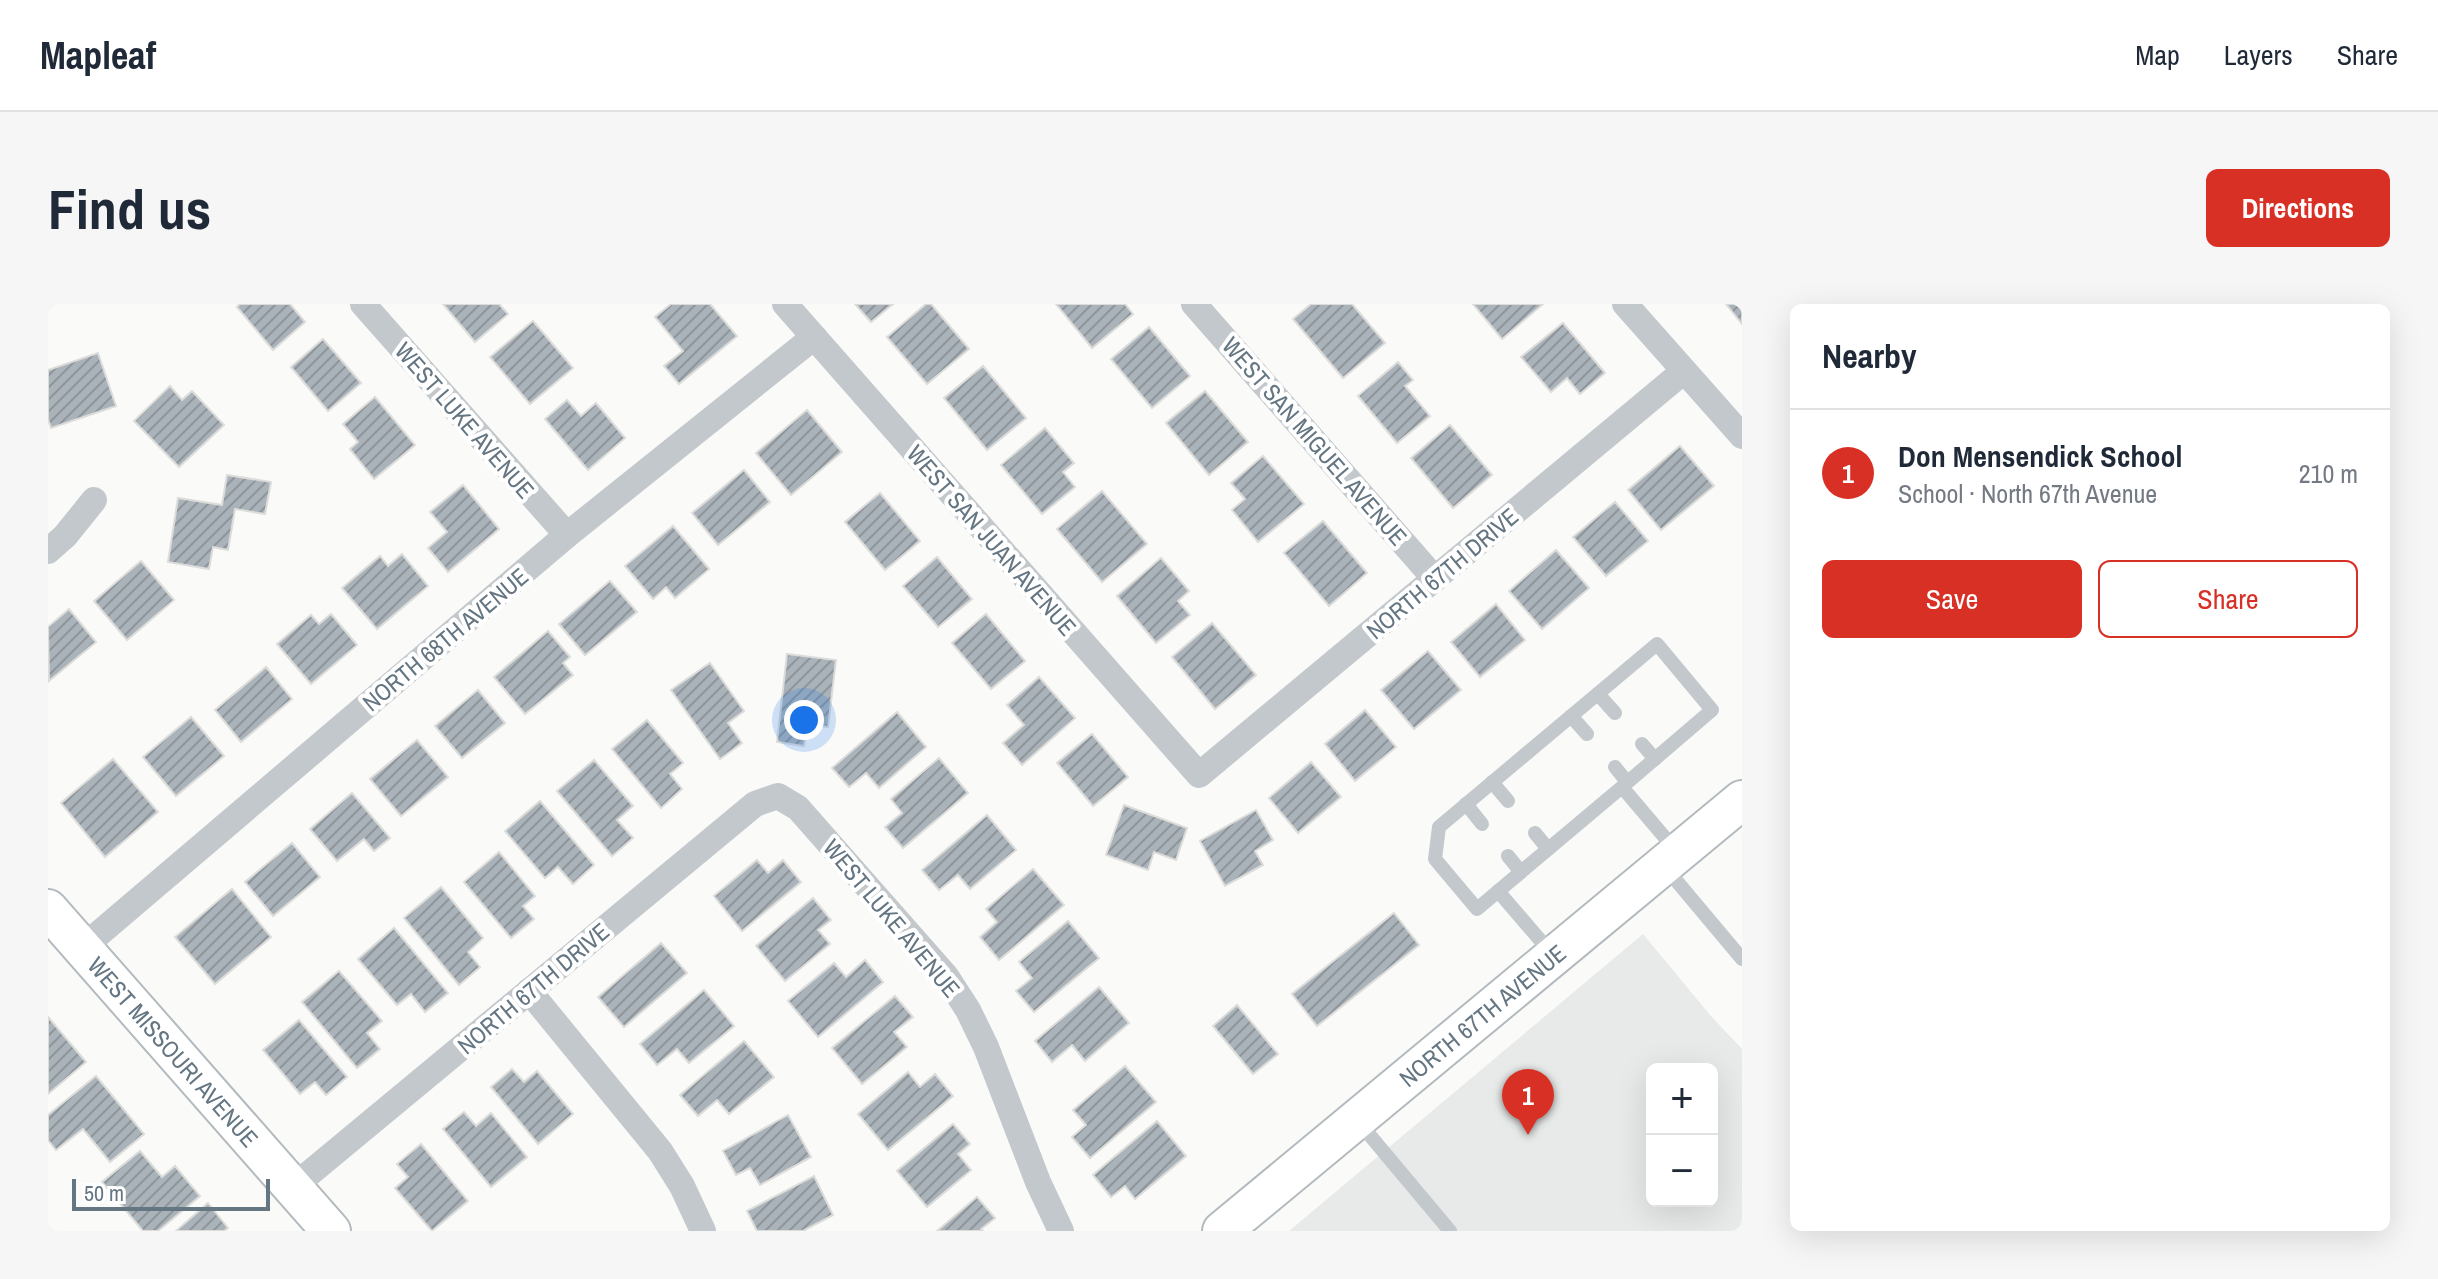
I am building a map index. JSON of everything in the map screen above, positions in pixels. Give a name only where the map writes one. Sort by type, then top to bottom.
[{"type":"main road","name":"NORTH 67TH AVENUE","points":[[1222,1231],[1742,800]]},
{"type":"main road","name":"WEST MISSOURI AVENUE","points":[[48,909],[331,1231]]},
{"type":"street","name":"WEST LUKE AVENUE","points":[[363,304],[567,535]]},
{"type":"street","name":"WEST SAN JUAN AVENUE","points":[[785,304],[1199,775]]},
{"type":"street","name":"WEST SAN MIGUEL AVENUE","points":[[1194,304],[1435,579]]},
{"type":"street","points":[[1625,304],[1742,436]]},
{"type":"street","name":"NORTH 68TH AVENUE","points":[[82,948],[567,535],[814,337]]},
{"type":"street","name":"NORTH 67TH DRIVE","points":[[1199,775],[1684,371]]},
{"type":"street","points":[[48,551],[65,536],[94,500]]},
{"type":"street","name":"WEST LUKE AVENUE","points":[[778,796],[798,808],[946,976],[968,1010],[986,1047],[1038,1182],[1061,1231]]},
{"type":"street","name":"NORTH 67TH DRIVE","points":[[293,1187],[755,804],[778,796]]},
{"type":"street","points":[[529,991],[660,1151],[682,1186],[703,1231]]},
{"type":"lane","points":[[1657,644],[1712,710],[1477,909],[1435,859],[1439,827],[1598,694],[1657,644]]},
{"type":"lane","points":[[1598,694],[1615,713]]},
{"type":"lane","points":[[1571,716],[1587,734]]},
{"type":"lane","points":[[1642,744],[1655,759]]},
{"type":"lane","points":[[1615,767],[1671,859],[1742,959]]},
{"type":"lane","points":[[1492,782],[1508,801]]},
{"type":"lane","points":[[1466,804],[1482,824]]},
{"type":"lane","points":[[1535,833],[1548,849]]},
{"type":"lane","points":[[1508,856],[1521,872]]},
{"type":"lane","points":[[1498,891],[1554,956]]},
{"type":"lane","points":[[1357,1120],[1450,1231]]},
{"type":"shaded area","points":[[1643,934],[1742,1049],[1742,1231],[1289,1231]]},
{"type":"building","points":[[240,304],[290,304],[305,322],[273,350],[237,307]]},
{"type":"building","points":[[443,304],[499,304],[508,314],[475,342]]},
{"type":"building","points":[[671,304],[710,304],[737,336],[679,384],[664,366],[683,351],[655,317]]},
{"type":"building","points":[[855,304],[893,304],[871,322]]},
{"type":"building","points":[[926,304],[931,304],[969,349],[927,384],[887,337]]},
{"type":"building","points":[[1056,304],[1125,304],[1133,314],[1092,348]]},
{"type":"building","points":[[1311,304],[1352,304],[1385,343],[1343,378],[1293,319]]},
{"type":"building","points":[[1473,304],[1543,304],[1502,339]]},
{"type":"building","points":[[1726,304],[1742,304],[1742,324]]},
{"type":"building","points":[[533,321],[573,368],[530,404],[490,357]]},
{"type":"building","points":[[1563,323],[1605,373],[1580,394],[1567,378],[1551,392],[1521,357]]},
{"type":"building","points":[[1149,327],[1190,376],[1152,408],[1111,359]]},
{"type":"building","points":[[323,339],[361,383],[328,411],[291,367]]},
{"type":"building","points":[[98,353],[116,406],[51,428],[48,419],[48,370]]},
{"type":"building","points":[[1398,362],[1413,380],[1405,386],[1430,416],[1397,443],[1358,396]]},
{"type":"building","points":[[983,366],[1026,418],[987,450],[944,398]]},
{"type":"building","points":[[170,386],[182,400],[192,391],[224,425],[179,467],[134,421]]},
{"type":"building","points":[[1205,391],[1248,442],[1209,475],[1166,423]]},
{"type":"building","points":[[375,397],[415,445],[374,479],[350,449],[358,442],[343,424]]},
{"type":"building","points":[[567,400],[581,416],[596,403],[625,438],[588,470],[545,419]]},
{"type":"building","points":[[807,410],[842,452],[791,495],[756,453]]},
{"type":"building","points":[[1450,425],[1492,475],[1453,508],[1411,458]]},
{"type":"building","points":[[1045,428],[1074,463],[1063,472],[1075,487],[1042,514],[1001,465]]},
{"type":"building","points":[[1680,446],[1714,486],[1661,530],[1628,490]]},
{"type":"building","points":[[1263,456],[1304,504],[1258,542],[1232,510],[1245,499],[1231,483]]},
{"type":"building","points":[[744,470],[770,502],[718,545],[692,513]]},
{"type":"building","points":[[227,475],[271,482],[265,514],[235,509],[228,550],[213,547],[209,569],[168,562],[178,498],[222,505]]},
{"type":"building","points":[[463,485],[499,529],[448,572],[428,548],[447,532],[430,512]]},
{"type":"building","points":[[1102,491],[1147,544],[1102,582],[1057,529]]},
{"type":"building","points":[[880,493],[920,541],[885,570],[845,522]]},
{"type":"building","points":[[1615,502],[1648,541],[1606,576],[1573,537]]},
{"type":"building","points":[[1323,521],[1367,573],[1329,606],[1284,553]]},
{"type":"building","points":[[673,526],[709,569],[675,598],[666,587],[653,599],[625,566]]},
{"type":"building","points":[[1556,550],[1589,588],[1542,629],[1509,591]]},
{"type":"building","points":[[402,554],[428,586],[377,629],[342,588],[380,556],[388,566]]},
{"type":"building","points":[[937,557],[972,599],[938,627],[903,586]]},
{"type":"building","points":[[1161,558],[1189,591],[1178,601],[1190,615],[1156,643],[1117,596]]},
{"type":"building","points":[[141,561],[174,600],[127,640],[94,601]]},
{"type":"building","points":[[610,581],[637,612],[585,655],[559,624]]},
{"type":"building","points":[[1496,604],[1525,640],[1480,677],[1451,642]]},
{"type":"building","points":[[69,609],[96,642],[49,681],[48,627]]},
{"type":"building","points":[[331,614],[357,645],[311,684],[277,644],[311,615],[319,624]]},
{"type":"building","points":[[986,614],[1025,661],[991,689],[952,643]]},
{"type":"building","points":[[1212,623],[1256,675],[1215,709],[1172,657]]},
{"type":"building","points":[[548,631],[570,657],[563,663],[573,675],[525,714],[494,677]]},
{"type":"building","points":[[1428,651],[1461,690],[1414,729],[1381,690]]},
{"type":"building","points":[[787,654],[836,660],[828,727],[807,725],[804,746],[777,742]]},
{"type":"building","points":[[710,663],[744,711],[728,723],[742,743],[720,759],[671,690]]},
{"type":"building","points":[[266,667],[292,699],[241,742],[215,710]]},
{"type":"building","points":[[1039,677],[1075,718],[1022,765],[1003,743],[1024,725],[1007,705]]},
{"type":"building","points":[[478,690],[505,723],[462,758],[435,726]]},
{"type":"building","points":[[1365,710],[1396,747],[1355,781],[1325,744]]},
{"type":"building","points":[[897,712],[926,747],[879,788],[866,773],[849,787],[832,768]]},
{"type":"building","points":[[191,717],[224,756],[176,796],[143,757]]},
{"type":"building","points":[[647,720],[683,763],[670,774],[682,789],[661,808],[612,749]]},
{"type":"building","points":[[1092,734],[1128,777],[1093,806],[1057,763]]},
{"type":"building","points":[[417,740],[448,777],[401,816],[370,779]]},
{"type":"building","points":[[939,758],[968,793],[903,848],[885,827],[902,813],[891,799]]},
{"type":"building","points":[[113,759],[158,812],[105,857],[61,803]]},
{"type":"building","points":[[594,760],[633,806],[617,820],[633,838],[612,856],[557,791]]},
{"type":"building","points":[[1311,762],[1341,797],[1298,833],[1269,798]]},
{"type":"building","points":[[352,793],[390,838],[374,851],[364,839],[337,861],[310,829]]},
{"type":"building","points":[[540,801],[594,865],[573,884],[558,867],[545,878],[505,831]]},
{"type":"building","points":[[1124,805],[1187,828],[1176,860],[1154,852],[1148,870],[1106,855]]},
{"type":"building","points":[[1256,810],[1273,840],[1255,851],[1263,865],[1225,886],[1200,841]]},
{"type":"building","points":[[987,815],[1016,850],[970,889],[958,875],[939,890],[922,870]]},
{"type":"building","points":[[292,843],[320,877],[273,916],[245,882]]},
{"type":"building","points":[[499,852],[535,896],[523,906],[534,919],[511,938],[464,882]]},
{"type":"building","points":[[757,860],[768,873],[783,860],[801,882],[742,931],[714,896]]},
{"type":"building","points":[[1033,869],[1064,905],[999,960],[980,937],[997,922],[986,909]]},
{"type":"building","points":[[441,887],[483,938],[468,952],[480,967],[459,985],[404,918]]},
{"type":"building","points":[[232,889],[271,937],[215,984],[175,937]]},
{"type":"building","points":[[813,898],[831,920],[818,930],[830,944],[785,981],[756,946]]},
{"type":"building","points":[[1394,913],[1419,945],[1317,1026],[1292,994]]},
{"type":"building","points":[[1068,921],[1099,958],[1034,1012],[1016,991],[1032,978],[1019,962]]},
{"type":"building","points":[[394,928],[448,993],[425,1012],[411,994],[397,1005],[358,959]]},
{"type":"building","points":[[661,943],[687,973],[624,1027],[598,997]]},
{"type":"building","points":[[865,960],[883,982],[818,1037],[788,1001],[834,963],[846,977]]},
{"type":"building","points":[[339,971],[382,1021],[367,1033],[380,1049],[357,1068],[302,1002]]},
{"type":"building","points":[[1099,987],[1129,1023],[1085,1061],[1072,1045],[1052,1062],[1035,1041]]},
{"type":"building","points":[[704,990],[734,1026],[689,1063],[677,1049],[657,1065],[640,1044]]},
{"type":"building","points":[[895,996],[913,1017],[894,1032],[907,1047],[862,1084],[832,1048]]},
{"type":"building","points":[[1237,1005],[1278,1054],[1253,1074],[1213,1026]]},
{"type":"building","points":[[48,1017],[86,1062],[48,1094]]},
{"type":"building","points":[[299,1020],[347,1077],[326,1095],[315,1082],[300,1094],[263,1050]]},
{"type":"building","points":[[744,1041],[774,1077],[729,1114],[717,1100],[698,1116],[680,1095]]},
{"type":"building","points":[[1125,1066],[1156,1102],[1090,1158],[1072,1137],[1086,1125],[1073,1110]]},
{"type":"building","points":[[512,1069],[524,1082],[537,1071],[573,1114],[538,1144],[491,1087]]},
{"type":"building","points":[[908,1072],[920,1087],[935,1074],[953,1096],[888,1150],[858,1114]]},
{"type":"building","points":[[96,1076],[144,1134],[110,1162],[83,1129],[56,1150],[48,1140],[48,1115]]},
{"type":"building","points":[[464,1112],[476,1126],[491,1113],[527,1157],[491,1187],[443,1129]]},
{"type":"building","points":[[788,1115],[811,1157],[760,1185],[750,1168],[736,1175],[723,1151]]},
{"type":"building","points":[[1157,1121],[1186,1156],[1135,1199],[1125,1186],[1111,1197],[1093,1175]]},
{"type":"building","points":[[953,1124],[970,1144],[958,1154],[971,1170],[927,1207],[897,1171]]},
{"type":"building","points":[[421,1144],[468,1201],[432,1231],[395,1188],[408,1177],[397,1164]]},
{"type":"building","points":[[140,1151],[162,1177],[175,1166],[200,1196],[158,1231],[143,1231],[102,1182]]},
{"type":"building","points":[[814,1176],[833,1215],[803,1231],[757,1231],[747,1211]]},
{"type":"building","points":[[977,1197],[995,1218],[981,1229],[983,1231],[937,1231]]},
{"type":"building","points":[[208,1203],[228,1228],[224,1231],[176,1231]]},
{"type":"place","name":"Don Mensendick School","points":[[1528,1135]]}]
